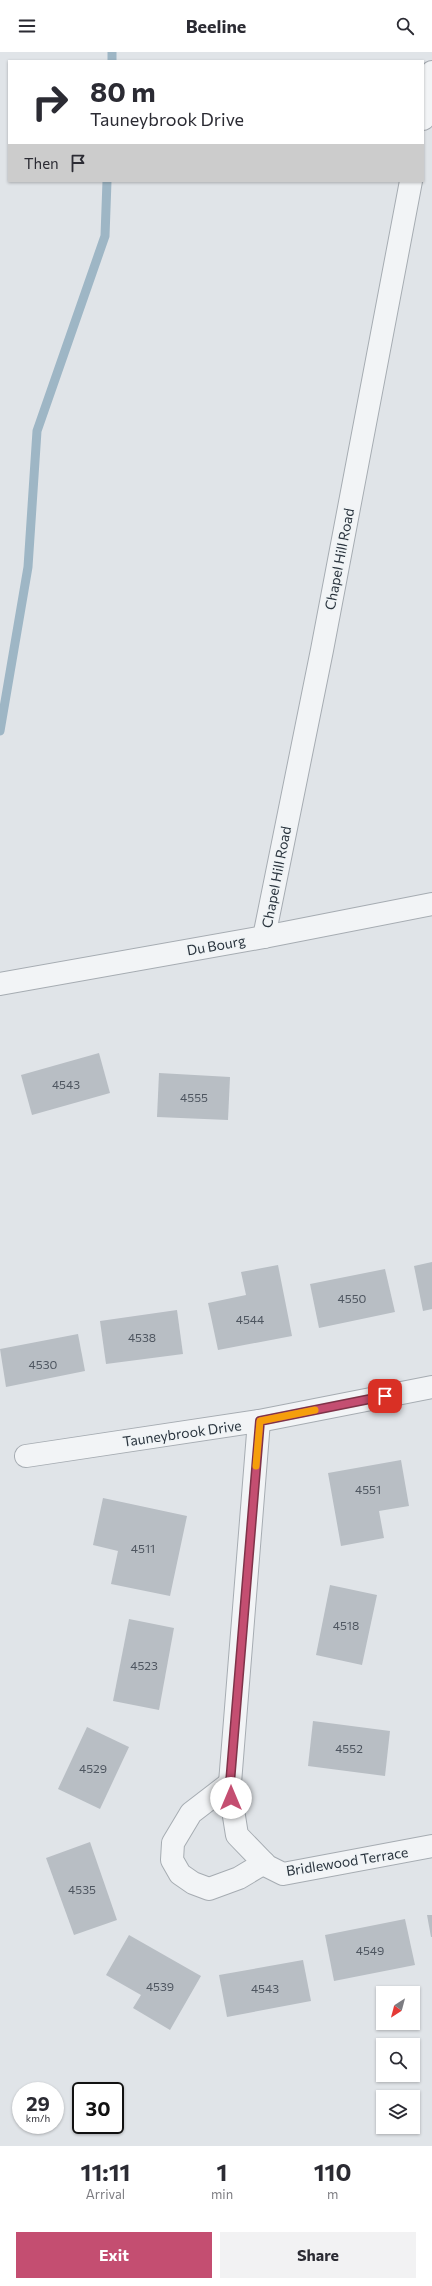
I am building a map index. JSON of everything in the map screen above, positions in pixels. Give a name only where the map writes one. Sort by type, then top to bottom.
[{"type":"street","points":[[424,114],[432,72]]},
{"type":"street","name":"Chapel Hill Road","points":[[264,937],[320,657],[411,182]]},
{"type":"street","name":"Du Bourg","points":[[0,984],[264,937],[432,904]]},
{"type":"street","name":"Tauneybrook Drive","points":[[26,1456],[260,1421],[432,1387]]},
{"type":"street","name":"Bridlewood Terrace","points":[[260,1421],[230,1783],[228,1785],[237,1835],[264,1863],[284,1874],[432,1846]]},
{"type":"street","name":"Bridlewood Terrace","points":[[230,1783],[191,1813],[173,1843],[172,1860],[180,1874],[193,1883],[210,1889],[239,1878],[264,1863]]},
{"type":"building","points":[[99,1053],[110,1093],[32,1115],[21,1075]]},
{"type":"building","points":[[159,1073],[230,1077],[228,1120],[157,1117]]},
{"type":"building","points":[[432,1262],[432,1309],[423,1311],[414,1266]]},
{"type":"building","points":[[278,1265],[292,1336],[218,1350],[208,1303],[246,1295],[241,1272]]},
{"type":"building","points":[[385,1269],[395,1312],[319,1328],[310,1284]]},
{"type":"building","points":[[177,1310],[183,1354],[106,1364],[100,1321]]},
{"type":"building","points":[[78,1334],[85,1371],[6,1387],[0,1349]]},
{"type":"building","points":[[401,1460],[409,1506],[379,1511],[384,1538],[341,1546],[328,1473]]},
{"type":"building","points":[[103,1498],[187,1516],[170,1596],[111,1584],[118,1551],[93,1545]]},
{"type":"building","points":[[330,1585],[377,1595],[362,1665],[316,1655]]},
{"type":"building","points":[[129,1619],[174,1628],[159,1710],[113,1701]]},
{"type":"building","points":[[313,1721],[390,1731],[385,1776],[308,1766]]},
{"type":"building","points":[[87,1727],[129,1747],[100,1809],[58,1789]]},
{"type":"building","points":[[90,1842],[117,1920],[74,1935],[46,1858]]},
{"type":"building","points":[[427,1915],[432,1915],[432,1937],[431,1937]]},
{"type":"building","points":[[405,1919],[415,1965],[334,1981],[325,1935]]},
{"type":"building","points":[[129,1935],[201,1976],[170,2030],[133,2008],[141,1995],[106,1975]]},
{"type":"building","points":[[303,1960],[311,2001],[227,2017],[219,1975]]},
{"type":"waterway","points":[[112,52],[112,60]]},
{"type":"waterway","points":[[0,731],[28,567],[37,431],[105,236],[107,182]]},
{"type":"slow traffic","points":[[256,1466],[260,1421],[315,1410]]},
{"type":"route","points":[[231,1798],[228,1785],[230,1783],[260,1421],[385,1396]]}]
